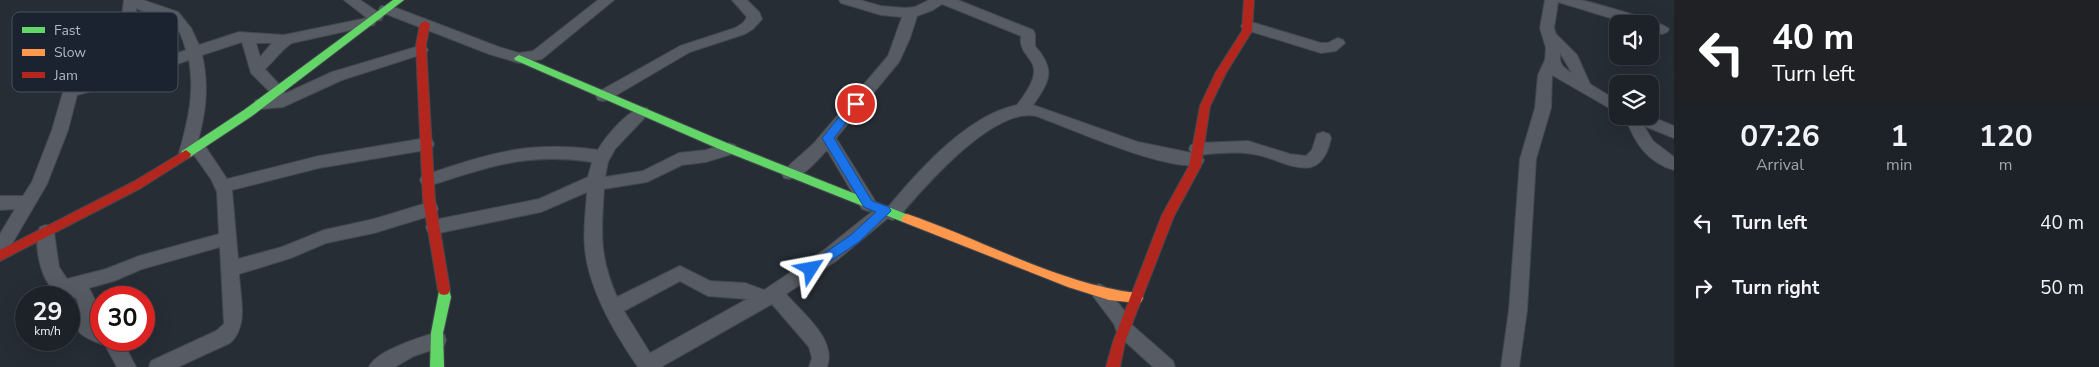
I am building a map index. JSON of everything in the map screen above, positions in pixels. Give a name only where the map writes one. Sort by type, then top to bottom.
[{"type":"street","points":[[133,0],[163,12]]},
{"type":"street","points":[[351,0],[377,16],[424,24],[519,58],[602,96],[790,174],[1068,282],[1100,292],[1137,298]]},
{"type":"street","points":[[0,256],[137,185],[192,150],[261,104],[399,0]]},
{"type":"street","points":[[519,58],[537,56],[607,0]]},
{"type":"street","points":[[602,96],[685,50],[740,31],[748,26],[754,19],[754,15],[739,0]]},
{"type":"street","points":[[846,0],[890,12],[911,12],[931,7],[938,0]]},
{"type":"street","points":[[945,0],[1028,33],[1027,44],[1040,62],[1041,67],[1038,86],[1022,109]]},
{"type":"street","points":[[1113,367],[1118,342],[1137,298],[1168,215],[1176,198],[1189,179],[1205,106],[1213,85],[1247,30],[1249,0]]},
{"type":"street","points":[[1510,367],[1518,310],[1528,158],[1543,108],[1545,75],[1552,60],[1553,48],[1548,28],[1552,1],[1609,15]]},
{"type":"street","points":[[790,174],[809,159],[828,138],[894,58],[903,38],[911,12]]},
{"type":"street","points":[[178,57],[239,36],[284,40],[377,16]]},
{"type":"street","points":[[158,367],[213,342],[230,331],[233,324],[225,192],[223,186],[192,150],[200,84],[194,51],[189,36],[178,19]]},
{"type":"street","points":[[424,24],[421,50],[430,209],[445,297],[437,340],[437,367]]},
{"type":"street","points":[[1248,26],[1321,48],[1331,48],[1338,43]]},
{"type":"street","points":[[1550,36],[1558,42],[1573,60],[1581,76],[1584,88]]},
{"type":"street","points":[[246,38],[256,69],[266,82],[278,91]]},
{"type":"street","points":[[256,69],[284,40]]},
{"type":"street","points":[[261,104],[278,103],[337,76],[421,50]]},
{"type":"street","points":[[1552,60],[1558,71],[1609,103]]},
{"type":"street","points":[[0,249],[39,184],[60,130],[70,92]]},
{"type":"street","points":[[642,112],[611,143],[602,156],[598,168],[592,219],[593,254],[600,278],[637,352],[648,366],[770,296],[855,238],[888,212],[962,142],[988,124],[1016,110],[1031,110],[1107,138],[1174,158],[1237,146],[1257,148],[1280,157],[1304,162],[1313,160],[1319,153],[1323,138]]},
{"type":"street","points":[[1636,125],[1640,138],[1646,145],[1654,153],[1674,164]]},
{"type":"street","points":[[1656,125],[1674,132]]},
{"type":"street","points":[[828,138],[868,204]]},
{"type":"street","points":[[223,186],[319,162],[426,144]]},
{"type":"street","points":[[434,227],[541,205],[596,182],[635,179],[647,176],[679,159],[712,155],[729,149]]},
{"type":"street","points":[[428,180],[515,155],[540,152],[602,156]]},
{"type":"street","points":[[0,203],[29,202]]},
{"type":"street","points":[[229,269],[285,253],[324,237],[374,226],[430,209]]},
{"type":"street","points":[[46,232],[45,251],[55,278],[60,284],[68,286],[108,276],[139,263],[228,238]]},
{"type":"street","points":[[614,307],[680,272],[708,288],[745,291],[770,296],[818,344],[821,358],[818,367]]},
{"type":"street","points":[[80,292],[86,299],[85,327],[90,333]]},
{"type":"street","points":[[1100,292],[1122,321],[1124,329],[1166,367]]},
{"type":"street","points":[[378,367],[408,350],[437,340]]},
{"type":"street","points":[[118,351],[127,367]]},
{"type":"traffic: fast","points":[[186,154],[248,113],[399,0]]},
{"type":"traffic: fast","points":[[519,58],[723,146],[907,219]]},
{"type":"traffic: fast","points":[[437,367],[437,333],[445,297],[444,290]]},
{"type":"traffic: slow","points":[[907,219],[1068,282],[1109,295],[1137,298]]},
{"type":"traffic: jam","points":[[1113,367],[1119,342],[1168,215],[1195,166],[1205,106],[1221,72],[1247,31],[1249,0]]},
{"type":"traffic: jam","points":[[425,24],[421,45],[429,200],[444,290]]},
{"type":"traffic: jam","points":[[0,256],[137,185],[186,154]]},
{"type":"route","points":[[811,269],[855,238],[885,211],[868,204],[828,138],[856,104]]}]
